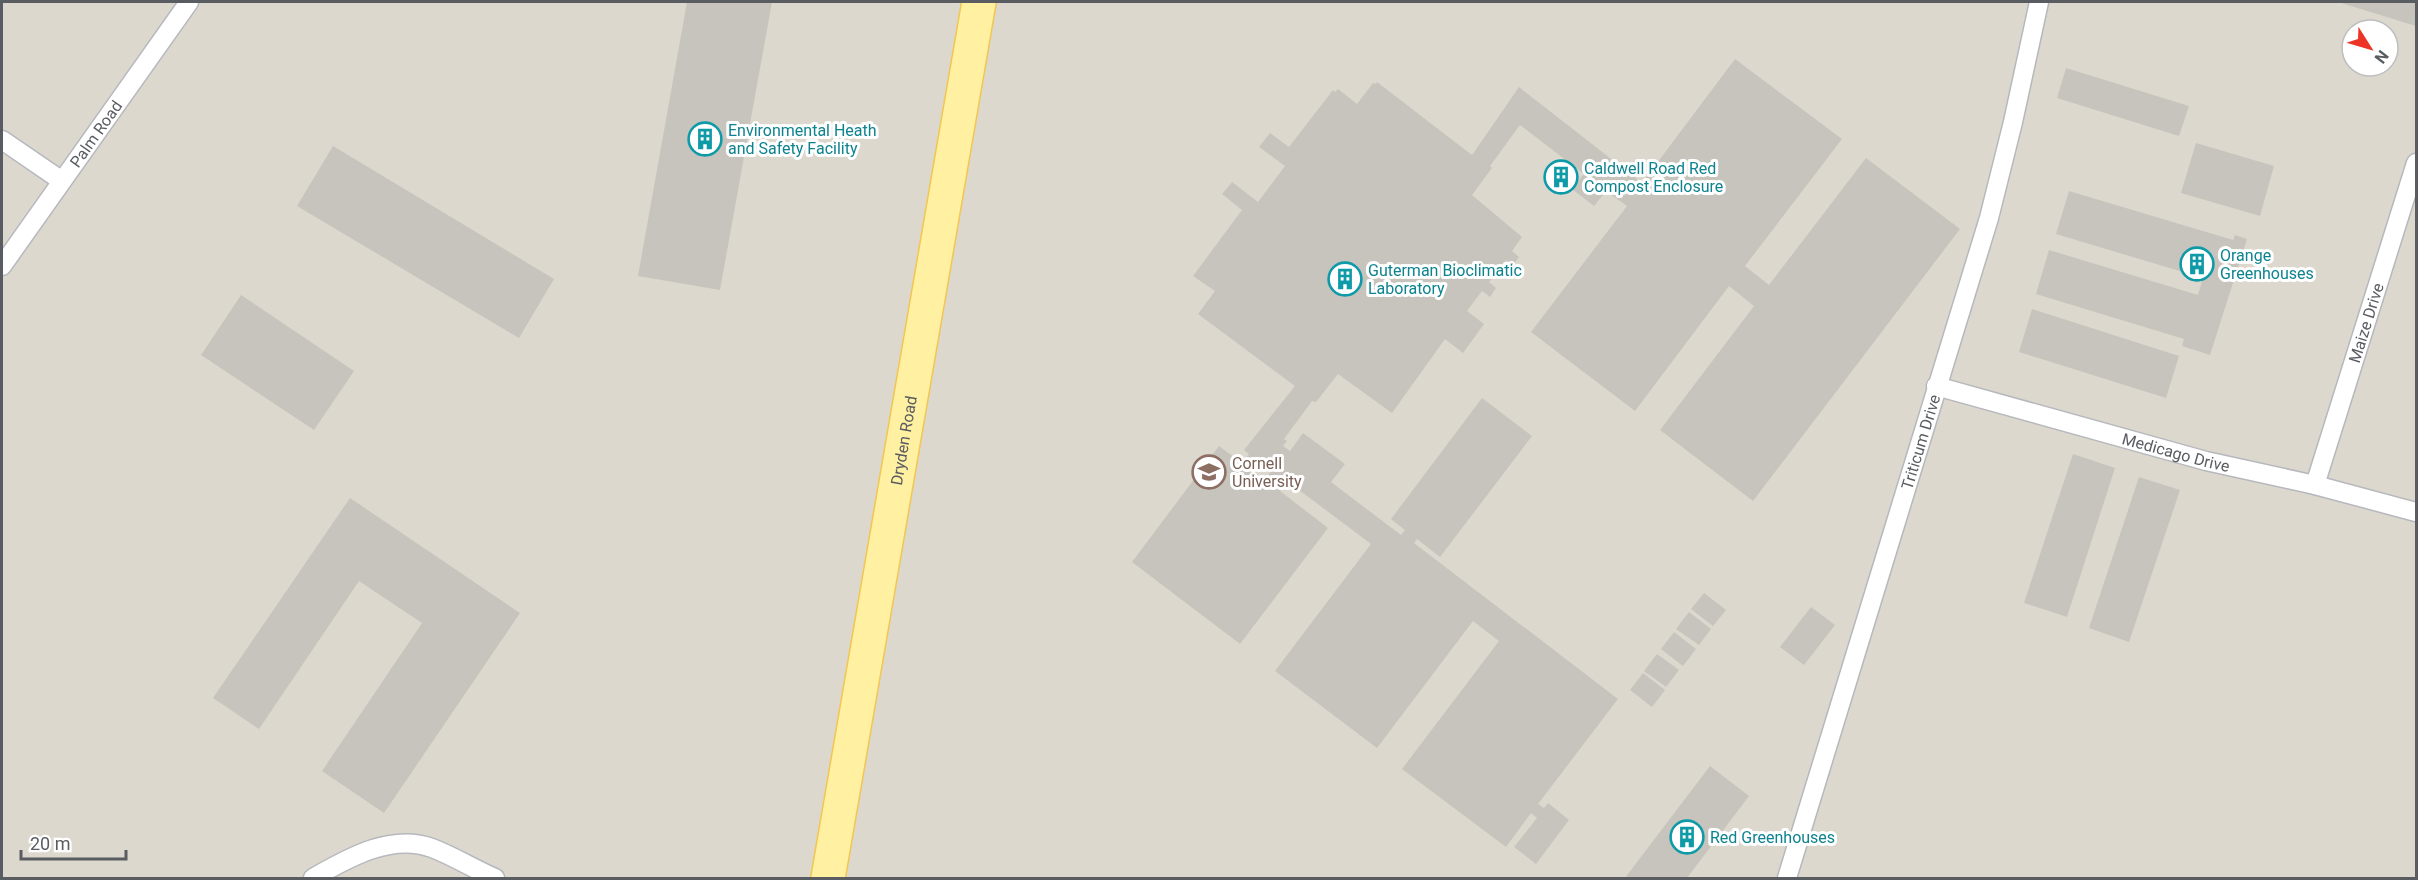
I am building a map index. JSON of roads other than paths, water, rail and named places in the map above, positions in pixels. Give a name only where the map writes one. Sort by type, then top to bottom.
[{"type":"main road","name":"Dryden Road","points":[[828,879],[979,2]]},
{"type":"lane","name":"Palm Road","points":[[2,266],[189,2]]},
{"type":"lane","name":"Triticum Drive","points":[[1787,879],[1989,218],[2039,2]]},
{"type":"lane","points":[[2,140],[62,181]]},
{"type":"lane","name":"Maize Drive","points":[[2315,485],[2416,163]]},
{"type":"lane","name":"Medicago Drive","points":[[1936,386],[2206,461],[2315,485],[2416,512]]},
{"type":"lane","points":[[313,879],[341,862],[380,846],[407,844],[430,847],[495,879]]},
{"type":"place","name":"Environmental Heath and Safety Facility","points":[[705,139]]},
{"type":"place","name":"Caldwell Road Red Compost Enclosure","points":[[1561,177]]},
{"type":"place","name":"Orange Greenhouses","points":[[2197,264]]},
{"type":"place","name":"Guterman Bioclimatic Laboratory","points":[[1345,279]]},
{"type":"place","name":"Cornell University","points":[[1209,472]]},
{"type":"place","name":"Red Greenhouses","points":[[1687,837]]}]
